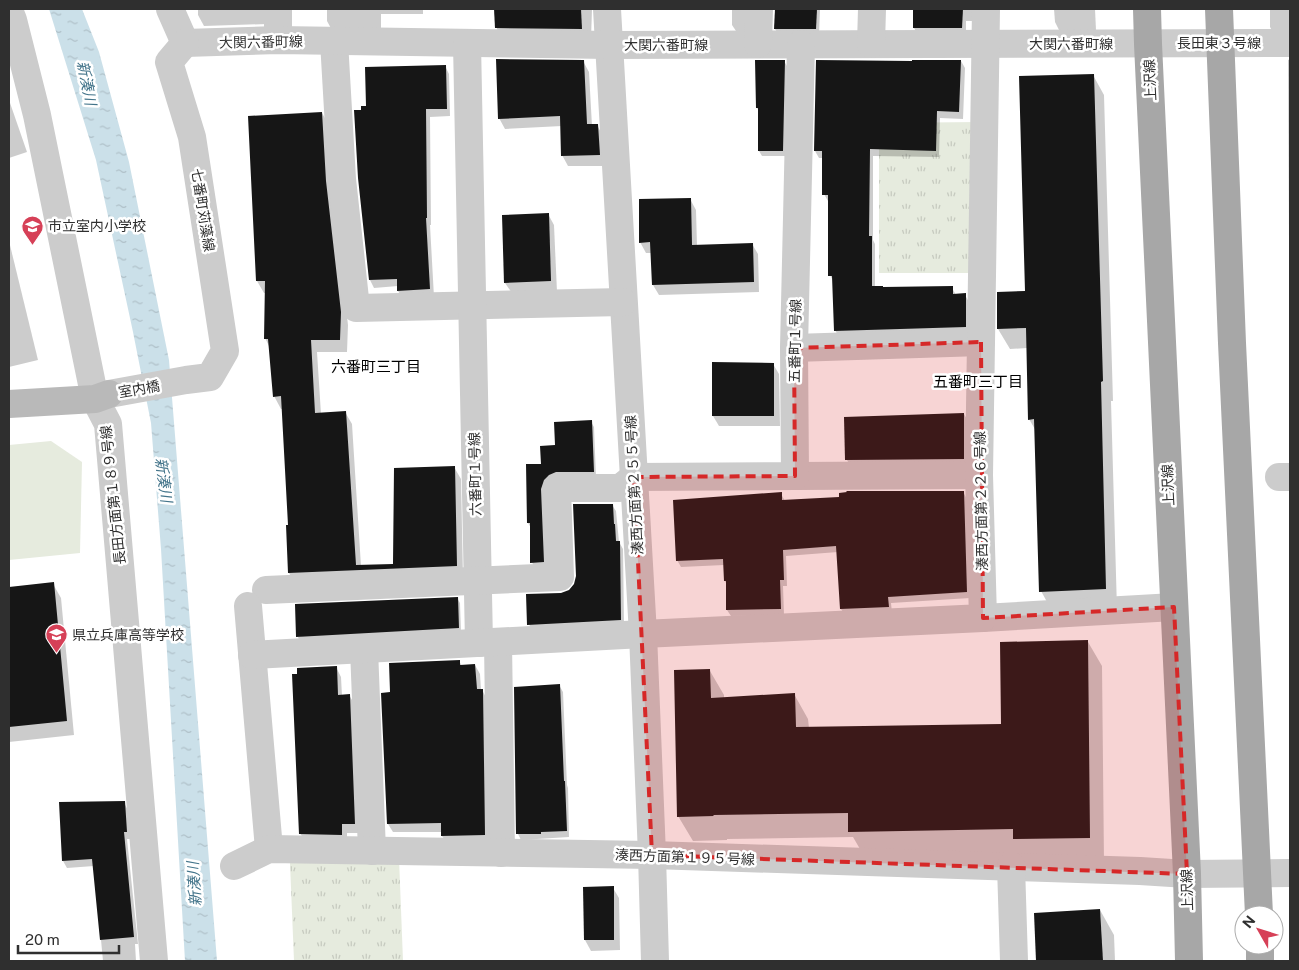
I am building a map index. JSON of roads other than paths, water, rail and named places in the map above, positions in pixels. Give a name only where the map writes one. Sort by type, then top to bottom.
[{"type":"main road","name":"上沢線","points":[[1147,9],[1187,874],[1189,961]]},
{"type":"main road","points":[[1219,9],[1259,905]]},
{"type":"street","points":[[170,9],[184,44]]},
{"type":"street","points":[[278,9],[278,40]]},
{"type":"street","name":"湊西方面第２５５号線","points":[[607,9],[643,634],[655,961]]},
{"type":"street","points":[[758,44],[759,9]]},
{"type":"street","points":[[871,44],[872,9]]},
{"type":"street","name":"湊西方面第２２６号線","points":[[983,618],[979,475],[986,9]]},
{"type":"street","name":"長田方面第１８９号線","points":[[9,10],[37,115],[108,424],[154,961]]},
{"type":"street","name":"大関六番町線","points":[[184,44],[278,40],[608,45],[1148,44]]},
{"type":"street","points":[[334,41],[342,179],[356,308],[623,302]]},
{"type":"street","name":"六番町１号線","points":[[467,43],[478,581],[489,642],[501,853]]},
{"type":"street","name":"長田東３号線","points":[[1148,44],[1290,43]]},
{"type":"street","name":"七番町苅藻線","points":[[170,384],[210,377],[224,351],[192,138],[169,62],[184,44]]},
{"type":"street","name":"五番町１号線","points":[[796,476],[794,348],[801,44]]},
{"type":"street","points":[[794,348],[981,342]]},
{"type":"street","name":"室内橋","points":[[102,397],[170,384]]},
{"type":"street","points":[[9,404],[102,397]]},
{"type":"street","points":[[269,849],[252,655],[257,598],[478,581],[560,578],[557,488],[620,488],[634,477],[979,475]]},
{"type":"street","points":[[252,655],[1174,607]]},
{"type":"street","points":[[364,649],[372,850]]},
{"type":"street","name":"湊西方面第１９５号線","points":[[234,866],[269,849],[652,855],[1140,870],[1187,874],[1290,873]]},
{"type":"street","points":[[1011,866],[1014,961]]},
{"type":"water","name":"新湊川","points":[[49,9],[82,9],[99,52],[129,162],[169,360],[217,961],[185,961],[161,549],[151,423],[96,160]]},
{"type":"place","name":"市立室内小学校","points":[[32,245]]},
{"type":"place","name":"県立兵庫高等学校","points":[[56,654]]},
{"type":"district","name":"六番町三丁目","points":[[376,366]]},
{"type":"district","name":"五番町三丁目","points":[[978,381]]}]
